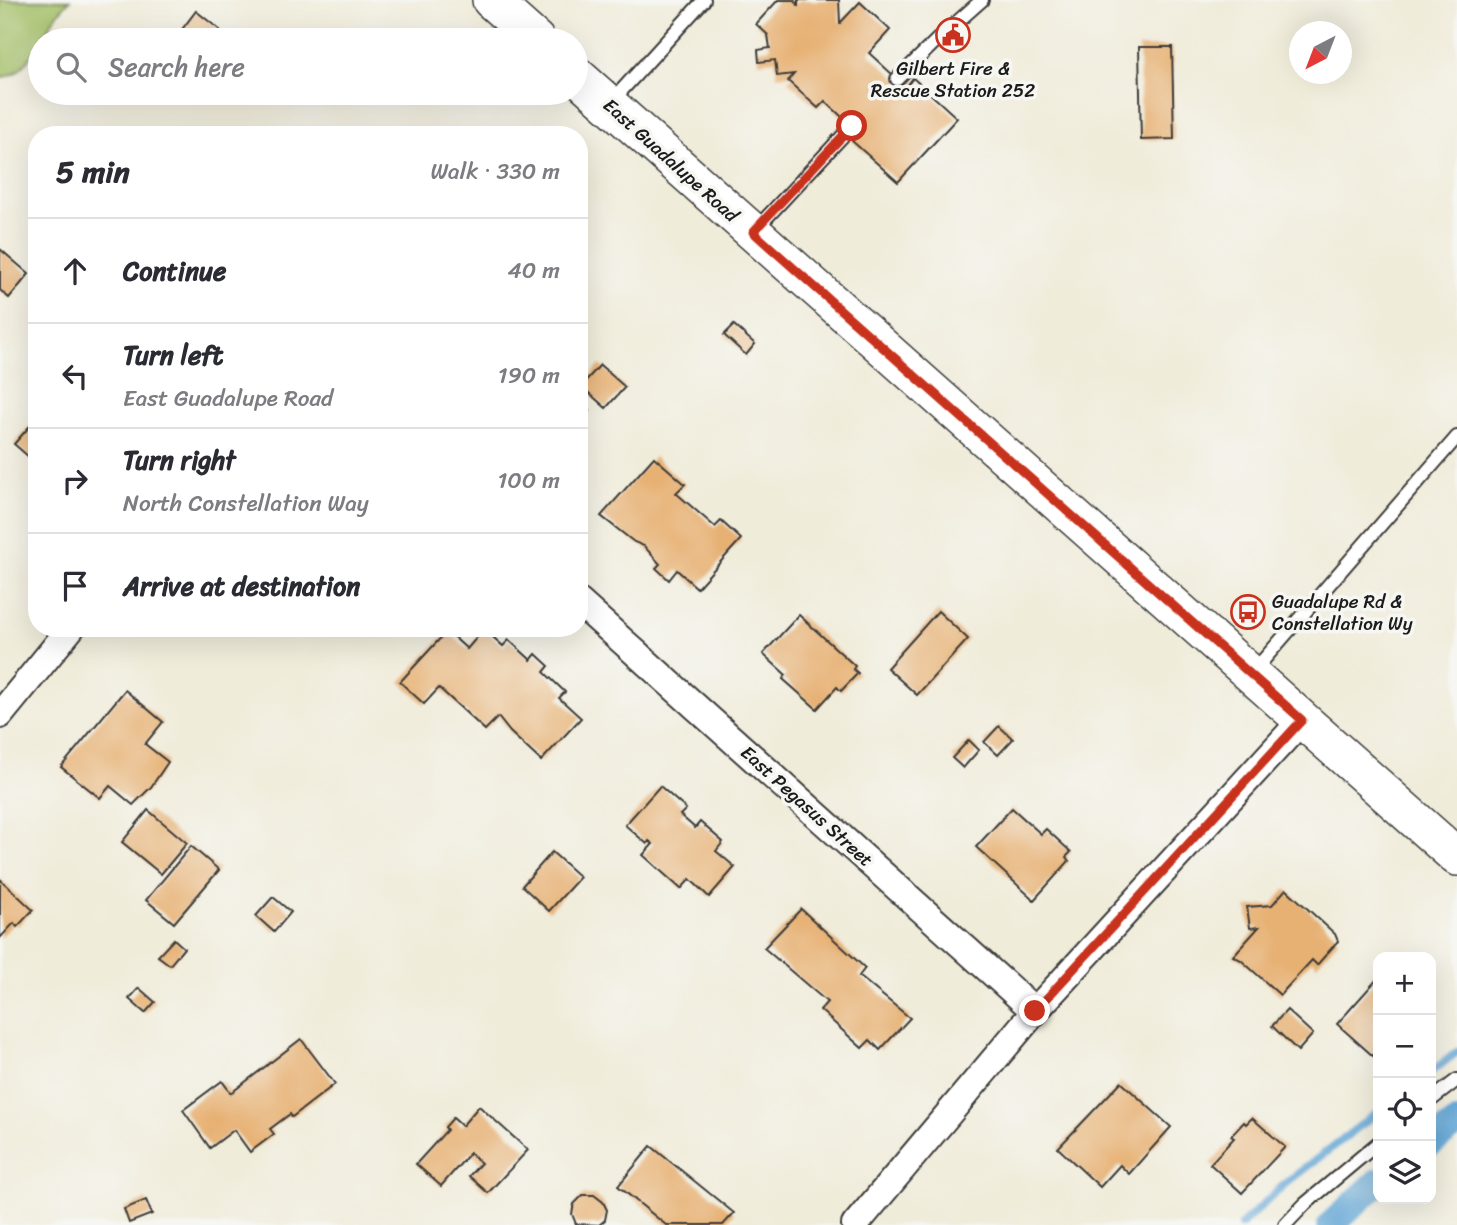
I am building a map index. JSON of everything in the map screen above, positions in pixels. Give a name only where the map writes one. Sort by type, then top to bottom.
[{"type":"main road","points":[[491,0],[522,28]]},
{"type":"main road","name":"East Guadalupe Road","points":[[588,86],[1457,857]]},
{"type":"street","name":"East Pegasus Street","points":[[588,610],[1035,1011]]},
{"type":"street","points":[[0,715],[64,637]]},
{"type":"street","points":[[855,1225],[1035,1011],[1302,720]]},
{"type":"lane","points":[[609,104],[704,0]]},
{"type":"lane","points":[[897,79],[982,0]]},
{"type":"lane","points":[[753,232],[852,126]]},
{"type":"lane","points":[[1251,675],[1457,438]]},
{"type":"lane","points":[[1436,1096],[1457,1080]]},
{"type":"lane","points":[[1285,1225],[1304,1204],[1373,1147]]},
{"type":"green space","points":[[0,0],[70,0],[49,28],[28,28],[28,59],[17,72],[0,77]]},
{"type":"building","points":[[778,0],[794,0],[798,5],[798,0],[839,0],[840,23],[860,2],[890,30],[869,53],[906,87],[913,78],[957,118],[898,182],[852,141],[859,133],[825,101],[818,108],[788,81],[794,74],[777,76],[775,60],[759,62],[758,50],[770,48],[768,35],[756,24]]},
{"type":"building","points":[[196,11],[217,28],[183,28]]},
{"type":"building","points":[[1139,47],[1172,47],[1174,139],[1141,140]]},
{"type":"building","points":[[0,249],[28,275],[9,298],[0,290]]},
{"type":"building","points":[[734,325],[755,344],[746,355],[724,335]]},
{"type":"building","points":[[600,365],[625,387],[606,408],[588,392],[588,378]]},
{"type":"building","points":[[28,428],[28,456],[14,444]]},
{"type":"building","points":[[654,457],[685,484],[676,493],[715,527],[721,521],[741,539],[697,588],[677,570],[669,580],[656,568],[660,564],[644,546],[634,542],[601,516]]},
{"type":"building","points":[[938,611],[968,639],[917,695],[887,668]]},
{"type":"building","points":[[799,615],[855,666],[853,669],[858,673],[841,691],[837,687],[817,709],[783,679],[786,675],[763,654]]},
{"type":"building","points":[[441,637],[454,637],[467,649],[477,637],[493,637],[503,646],[509,640],[531,660],[536,654],[549,666],[544,672],[565,692],[559,698],[581,718],[541,761],[498,717],[485,730],[439,688],[424,704],[400,682]]},
{"type":"building","points":[[125,690],[163,722],[145,744],[168,762],[151,787],[133,805],[110,786],[100,798],[61,767]]},
{"type":"building","points":[[999,726],[1013,739],[998,755],[984,742]]},
{"type":"building","points":[[969,740],[979,750],[963,768],[952,758]]},
{"type":"building","points":[[660,786],[686,809],[680,815],[695,828],[700,822],[723,842],[716,851],[735,867],[709,897],[690,879],[681,889],[643,855],[653,844],[649,841],[647,844],[625,825]]},
{"type":"building","points":[[1012,808],[1041,834],[1046,829],[1071,852],[1066,857],[1069,861],[1034,900],[976,847]]},
{"type":"building","points":[[148,810],[187,843],[161,874],[122,842]]},
{"type":"building","points":[[191,846],[219,870],[174,923],[146,900]]},
{"type":"building","points":[[552,852],[580,877],[549,911],[522,886]]},
{"type":"building","points":[[0,879],[33,910],[17,927],[14,923],[0,938]]},
{"type":"building","points":[[1286,889],[1335,934],[1338,941],[1317,965],[1312,960],[1280,995],[1233,956],[1259,927],[1250,928],[1247,907],[1272,905]]},
{"type":"building","points":[[273,897],[291,912],[274,932],[256,916]]},
{"type":"building","points":[[801,909],[865,968],[859,976],[910,1018],[880,1050],[870,1040],[862,1048],[820,1010],[827,1002],[764,948]]},
{"type":"building","points":[[174,939],[184,948],[170,965],[158,956]]},
{"type":"building","points":[[1373,984],[1373,1056],[1337,1024]]},
{"type":"building","points":[[139,988],[155,1002],[145,1013],[129,999]]},
{"type":"building","points":[[1287,1010],[1313,1034],[1298,1051],[1272,1026]]},
{"type":"building","points":[[301,1039],[335,1084],[292,1117],[290,1114],[270,1129],[274,1134],[250,1152],[234,1130],[210,1148],[183,1110],[222,1081],[231,1093]]},
{"type":"building","points":[[1121,1082],[1171,1127],[1129,1174],[1120,1165],[1100,1187],[1058,1148]]},
{"type":"building","points":[[479,1106],[528,1150],[488,1193],[469,1176],[481,1163],[470,1153],[441,1186],[416,1164],[447,1130],[445,1127],[453,1118],[462,1126]]},
{"type":"building","points":[[1252,1118],[1285,1147],[1242,1193],[1210,1164],[1234,1138],[1231,1136],[1244,1122],[1246,1124]]},
{"type":"building","points":[[651,1146],[734,1213],[723,1225],[666,1225],[618,1186]]},
{"type":"building","points":[[583,1195],[594,1195],[603,1202],[607,1210],[605,1220],[599,1225],[576,1224],[572,1214],[574,1204]]},
{"type":"building","points":[[146,1200],[152,1214],[129,1223],[124,1209]]},
{"type":"waterway","points":[[1436,1068],[1457,1052]]},
{"type":"waterway","points":[[1241,1225],[1287,1182],[1373,1116]]},
{"type":"waterway","points":[[1434,1141],[1457,1123]]},
{"type":"waterway","points":[[1331,1225],[1373,1187]]},
{"type":"place","name":"Gilbert Fire & Rescue Station 252","points":[[953,35]]},
{"type":"place","name":"Guadalupe Rd & Constellation Wy","points":[[1248,612]]},
{"type":"route","points":[[852,126],[753,232],[1302,720],[1035,1011]]}]
